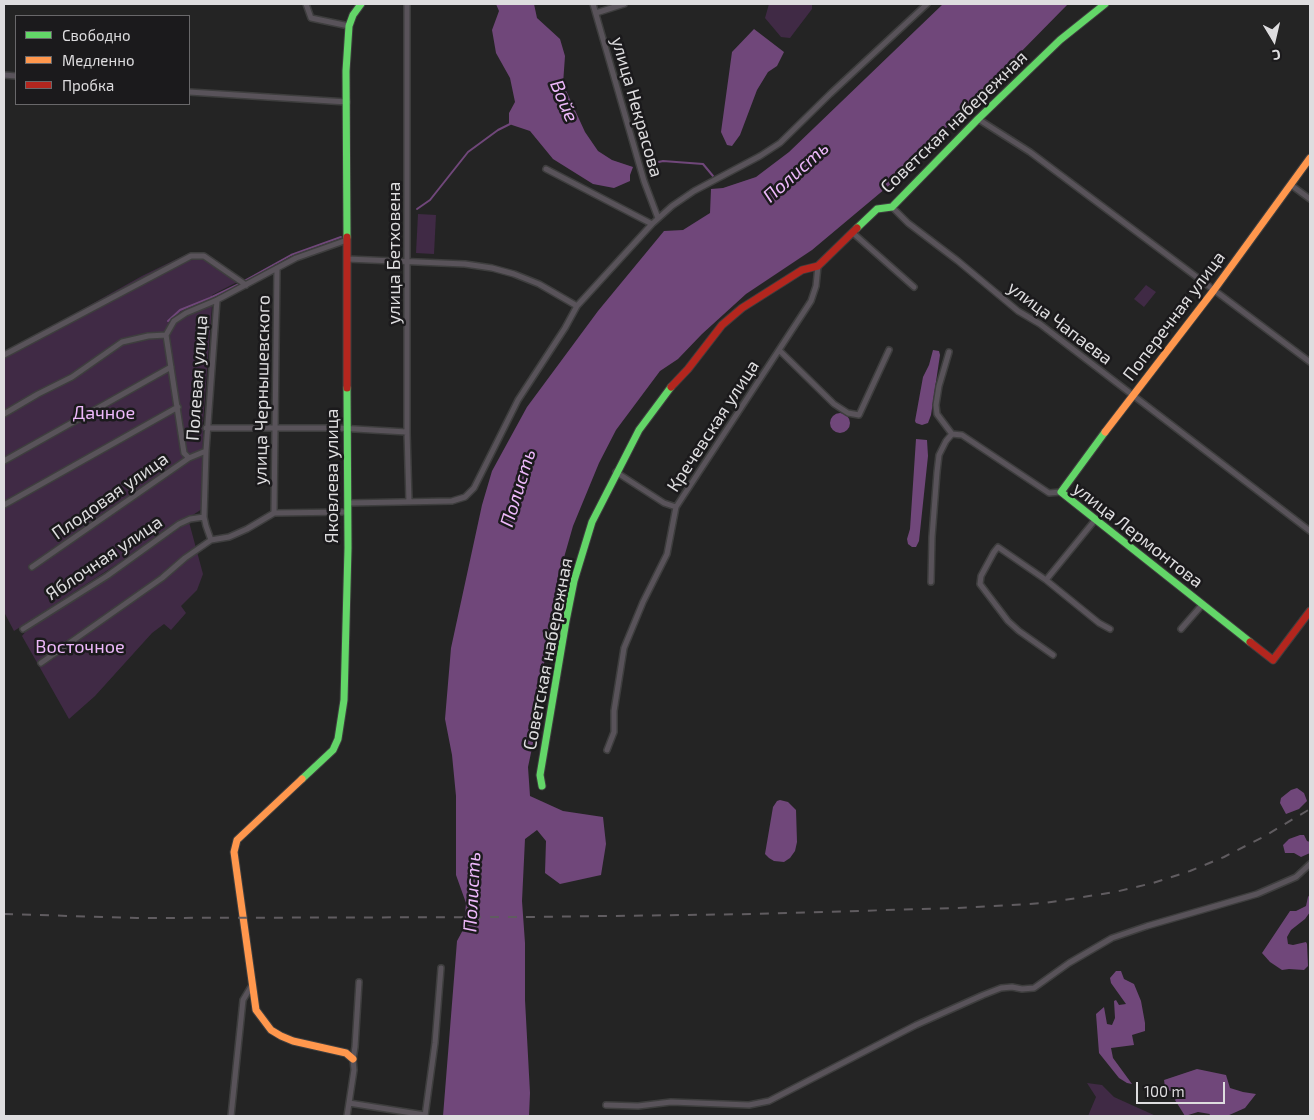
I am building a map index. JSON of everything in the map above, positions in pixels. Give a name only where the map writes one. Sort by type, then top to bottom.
[{"type":"street","points":[[306,4],[311,18],[349,26]]},
{"type":"street","name":"Яковлева улица","points":[[353,1059],[346,1053],[292,1041],[271,1030],[256,1010],[234,852],[237,840],[333,750],[338,739],[344,700],[348,512],[346,71],[349,26],[353,15],[361,4]]},
{"type":"street","name":"улица Бетховена","points":[[407,4],[407,432],[409,502]]},
{"type":"street","name":"улица Некрасова","points":[[593,4],[644,181],[658,218]]},
{"type":"street","points":[[596,14],[624,4]]},
{"type":"street","points":[[348,503],[452,501],[465,497],[474,488],[518,400],[566,328],[576,306],[652,224],[694,190],[760,156],[780,143],[927,4]]},
{"type":"street","name":"Советская набережная","points":[[542,786],[540,775],[574,580],[592,522],[639,430],[666,392],[688,369],[722,325],[742,308],[802,270],[818,266],[877,209],[892,207],[978,119],[1060,40],[1105,4]]},
{"type":"street","points":[[190,92],[347,102]]},
{"type":"street","points":[[978,119],[1030,152],[1310,362]]},
{"type":"street","name":"Поперечная улица","points":[[1061,492],[1132,395],[1214,290],[1310,158]]},
{"type":"street","points":[[546,170],[652,224]]},
{"type":"street","points":[[1291,184],[1310,199]]},
{"type":"street","name":"улица Чапаева","points":[[892,207],[908,223],[958,261],[1018,311],[1040,324],[1310,531]]},
{"type":"street","points":[[853,233],[914,287]]},
{"type":"street","name":"Полевая улица","points":[[211,540],[204,517],[206,428],[217,300],[296,258],[347,240]]},
{"type":"street","points":[[4,355],[191,256],[204,256],[246,285]]},
{"type":"street","points":[[347,259],[408,260],[492,268],[539,284],[576,306]]},
{"type":"street","name":"Кречевская улица","points":[[607,750],[614,732],[614,711],[624,648],[643,602],[667,554],[676,508],[811,301],[816,286],[818,266]]},
{"type":"street","name":"улица Чернышевского","points":[[274,513],[277,268]]},
{"type":"street","points":[[189,458],[184,453],[166,335],[174,321],[186,313],[217,300]]},
{"type":"street","points":[[4,414],[72,377],[122,342],[148,336],[166,335]]},
{"type":"street","points":[[779,350],[834,404],[848,413],[859,415],[889,350]]},
{"type":"street","points":[[931,582],[937,472],[940,455],[946,441],[952,434],[937,414],[936,405],[938,386],[948,352]]},
{"type":"street","points":[[4,461],[171,367]]},
{"type":"street","points":[[4,505],[178,407]]},
{"type":"street","points":[[206,428],[347,429],[407,432]]},
{"type":"street","name":"улица Лермонтова","points":[[952,434],[962,435],[1049,493],[1061,492],[1273,660],[1310,611]]},
{"type":"street","name":"Плодовая улица","points":[[32,567],[189,458],[206,451]]},
{"type":"street","points":[[616,472],[664,503],[676,508]]},
{"type":"street","points":[[40,663],[162,578],[184,558],[211,540],[229,537],[274,513],[348,512]]},
{"type":"street","name":"Яблочная улица","points":[[23,629],[107,576],[179,524],[190,519],[204,517]]},
{"type":"street","points":[[1046,580],[1095,520]]},
{"type":"street","points":[[1053,655],[1008,621],[980,584],[981,576],[998,547],[1046,580],[1099,623],[1110,629]]},
{"type":"street","points":[[1181,629],[1202,605]]},
{"type":"street","points":[[606,1105],[638,1106],[671,1102],[748,1105],[769,1101],[916,1025],[983,995],[1012,986],[1022,989],[1034,988],[1069,962],[1112,938],[1257,894],[1296,877],[1310,864]]},
{"type":"street","points":[[349,1103],[425,1116],[435,1043],[441,968]]},
{"type":"street","points":[[347,1116],[354,1070],[353,1059],[359,982]]},
{"type":"street","points":[[231,1116],[244,1000],[252,985]]},
{"type":"green space","points":[[769,4],[812,4],[812,9],[790,38],[781,37],[765,18]]},
{"type":"green space","points":[[418,214],[436,215],[434,254],[416,253]]},
{"type":"green space","name":"Дачное","points":[[191,252],[206,253],[243,279],[212,295],[203,423],[202,509],[14,631],[4,612],[4,353],[142,276]]},
{"type":"green space","points":[[1146,285],[1156,292],[1144,307],[1134,299]]},
{"type":"green space","name":"Восточное","points":[[189,522],[203,574],[197,590],[181,606],[186,613],[171,630],[164,624],[152,633],[95,696],[69,719],[22,636],[27,630]]},
{"type":"green space","points":[[1087,1083],[1102,1085],[1114,1097],[1156,1116],[1088,1116],[1096,1097]]},
{"type":"water","points":[[496,4],[534,4],[537,18],[560,39],[565,56],[563,84],[585,132],[598,151],[612,160],[633,167],[630,181],[614,188],[593,184],[553,159],[530,131],[509,124],[509,113],[515,102],[510,78],[496,53],[492,30],[499,11]]},
{"type":"water","name":"Полисть","points":[[943,4],[1068,4],[892,183],[812,250],[746,294],[678,359],[660,371],[616,430],[599,463],[573,526],[557,582],[540,689],[539,715],[528,767],[530,796],[563,811],[603,817],[606,844],[601,875],[560,884],[545,873],[546,841],[537,830],[525,839],[522,901],[530,1093],[529,1116],[443,1116],[457,941],[464,928],[466,903],[456,875],[456,796],[452,755],[445,719],[451,648],[482,505],[492,471],[527,407],[598,311],[664,231],[683,230],[710,213],[711,189],[723,188],[756,177],[789,152]]},
{"type":"water","points":[[754,29],[784,52],[777,66],[768,72],[757,90],[740,135],[732,146],[727,145],[721,132],[732,52]]},
{"type":"water","points":[[933,350],[939,351],[940,355],[931,415],[928,423],[922,425],[915,421],[923,377]]},
{"type":"water","points":[[840,413],[847,416],[850,423],[847,430],[840,433],[833,430],[830,423],[833,416]]},
{"type":"water","points":[[916,439],[927,440],[928,456],[919,541],[916,547],[912,547],[908,544],[907,539],[910,529]]},
{"type":"water","points":[[1297,788],[1304,793],[1307,801],[1299,809],[1286,814],[1280,803],[1281,798]]},
{"type":"water","points":[[780,800],[788,802],[796,810],[797,842],[795,851],[784,862],[774,861],[765,854],[773,807]]},
{"type":"water","points":[[1304,835],[1307,841],[1310,842],[1310,853],[1301,857],[1294,853],[1285,853],[1283,845],[1289,839]]},
{"type":"water","points":[[1310,894],[1310,912],[1305,919],[1291,930],[1287,937],[1288,944],[1293,945],[1306,942],[1308,966],[1304,970],[1282,970],[1270,962],[1262,953],[1290,911],[1296,911],[1306,906]]},
{"type":"water","points":[[1116,971],[1121,971],[1124,979],[1134,984],[1141,1001],[1145,1023],[1145,1031],[1132,1035],[1134,1045],[1111,1048],[1113,1058],[1132,1084],[1119,1078],[1099,1053],[1096,1014],[1104,1007],[1107,1024],[1112,1025],[1115,1018],[1114,1001],[1116,1000],[1119,1005],[1126,1004],[1111,983],[1110,978]]},
{"type":"water","points":[[1197,1069],[1226,1075],[1230,1088],[1256,1094],[1245,1108],[1227,1116],[1209,1116],[1210,1114],[1198,1112],[1185,1116],[1175,1100],[1184,1088],[1170,1091],[1165,1087],[1164,1080]]},
{"type":"waterway","points":[[417,209],[430,200],[468,152],[498,130],[510,124]]},
{"type":"waterway","name":"Войе","points":[[646,165],[663,161],[703,164],[713,176]]},
{"type":"waterway","points":[[168,321],[180,310],[237,285],[291,255],[341,237]]},
{"type":"railway","points":[[4,914],[137,918],[534,917],[753,914],[958,908],[1045,903],[1115,892],[1153,883],[1190,871],[1224,857],[1263,837],[1310,809]]},
{"type":"traffic: fast","points":[[347,237],[346,71],[349,26],[353,15],[361,4]]},
{"type":"traffic: fast","points":[[857,228],[877,209],[892,207],[978,119],[1060,40],[1105,4]]},
{"type":"traffic: fast","points":[[542,786],[540,775],[566,621],[574,581],[592,522],[639,430],[671,387]]},
{"type":"traffic: fast","points":[[302,779],[333,750],[338,739],[344,700],[348,548],[347,388]]},
{"type":"traffic: fast","points":[[1105,432],[1061,492],[1250,642]]},
{"type":"traffic: slow","points":[[1105,432],[1214,290],[1310,158]]},
{"type":"traffic: slow","points":[[302,779],[237,840],[234,852],[256,1010],[271,1030],[281,1036],[293,1041],[346,1053],[353,1059]]},
{"type":"traffic: jam","points":[[671,387],[688,369],[722,325],[742,308],[802,270],[818,266],[857,228]]},
{"type":"traffic: jam","points":[[347,237],[347,388]]},
{"type":"traffic: jam","points":[[1250,642],[1273,660],[1310,611]]}]
